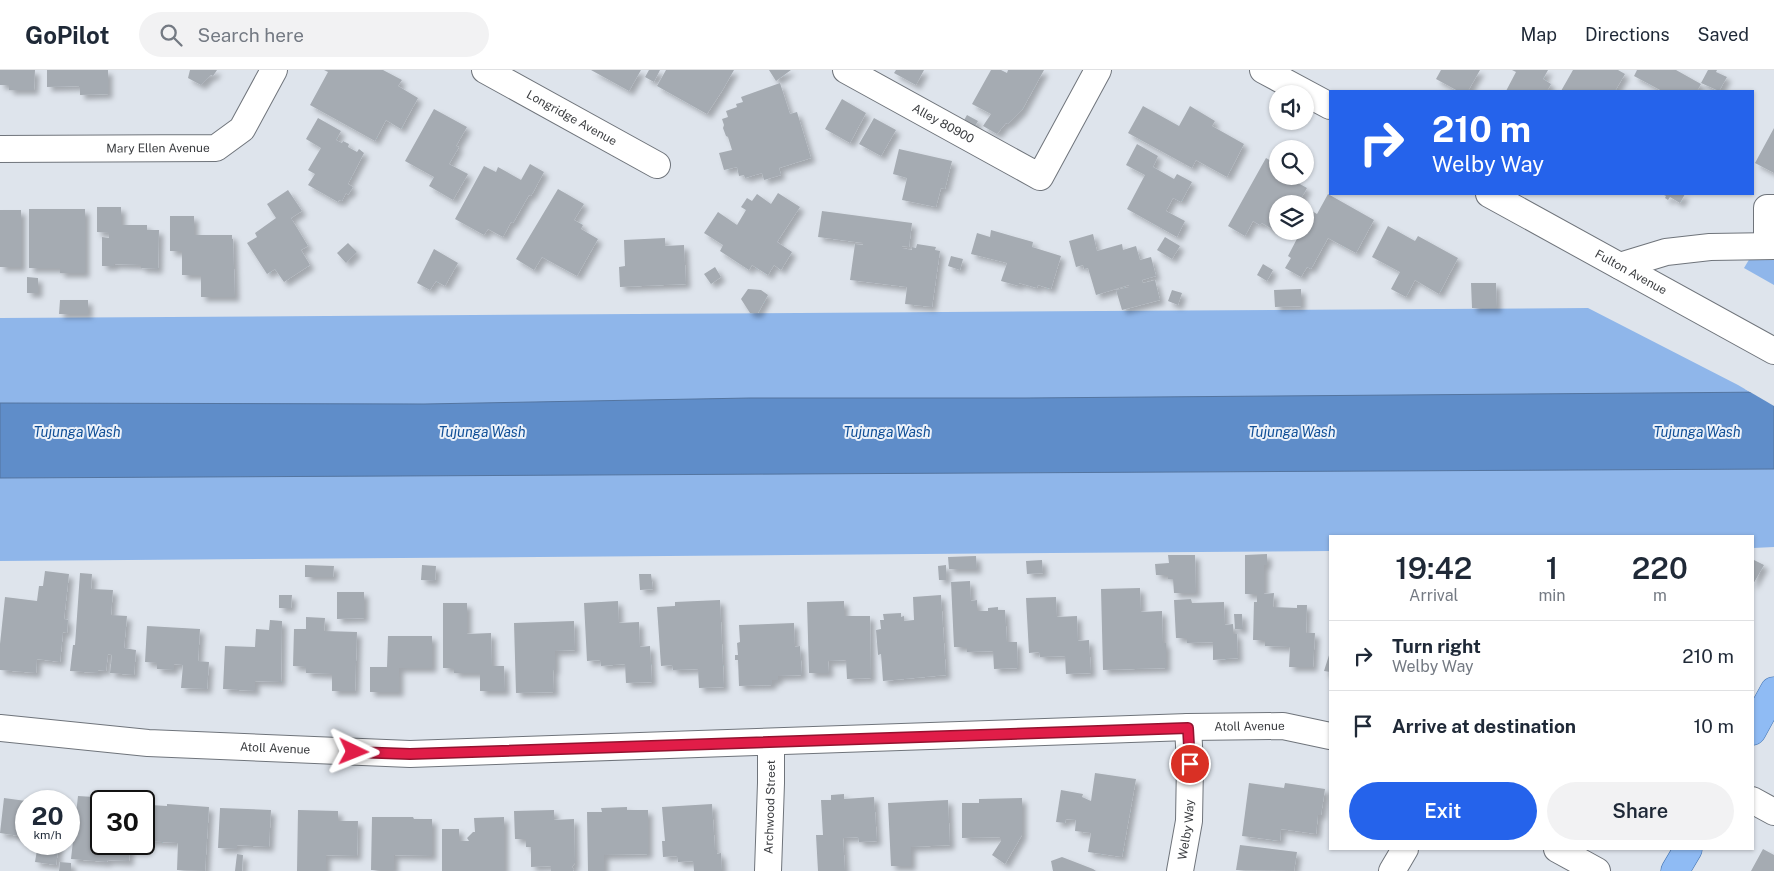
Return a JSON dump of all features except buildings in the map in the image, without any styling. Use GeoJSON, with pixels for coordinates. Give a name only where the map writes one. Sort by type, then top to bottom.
{"type":"FeatureCollection","features":[{"type":"Feature","properties":{"kind":"main road"},"geometry":{"type":"LineString","coordinates":[[1754,726],[1774,690]]}},
{"type":"Feature","properties":{"kind":"main road"},"geometry":{"type":"LineString","coordinates":[[1675,871],[1687,850]]}},
{"type":"Feature","properties":{"kind":"street","name":"Mary Ellen Avenue"},"geometry":{"type":"LineString","coordinates":[[0,149],[216,148],[242,129],[274,70]]}},
{"type":"Feature","properties":{"kind":"street","name":"Longridge Avenue"},"geometry":{"type":"LineString","coordinates":[[485,70],[657,165]]}},
{"type":"Feature","properties":{"kind":"street","name":"Alley 80900"},"geometry":{"type":"LineString","coordinates":[[846,70],[1040,176],[1098,70]]}},
{"type":"Feature","properties":{"kind":"street"},"geometry":{"type":"LineString","coordinates":[[1264,70],[1329,105]]}},
{"type":"Feature","properties":{"kind":"street","name":"Fulton Avenue"},"geometry":{"type":"LineString","coordinates":[[1491,195],[1774,351]]}},
{"type":"Feature","properties":{"kind":"street"},"geometry":{"type":"LineString","coordinates":[[1620,266],[1666,252],[1710,247],[1771,246],[1767,208],[1774,208]]}},
{"type":"Feature","properties":{"kind":"street","name":"Atoll Avenue"},"geometry":{"type":"LineString","coordinates":[[0,728],[148,742],[410,754],[1283,726],[1329,736]]}},
{"type":"Feature","properties":{"kind":"street","name":"Welby Way"},"geometry":{"type":"LineString","coordinates":[[1180,871],[1189,822],[1190,764],[1188,728]]}},
{"type":"Feature","properties":{"kind":"street","name":"Archwood Street"},"geometry":{"type":"LineString","coordinates":[[768,871],[771,783],[770,742]]}},
{"type":"Feature","properties":{"kind":"street"},"geometry":{"type":"LineString","coordinates":[[1754,801],[1774,812]]}},
{"type":"Feature","properties":{"kind":"street"},"geometry":{"type":"LineString","coordinates":[[1392,871],[1404,850]]}},
{"type":"Feature","properties":{"kind":"street"},"geometry":{"type":"LineString","coordinates":[[1559,850],[1597,871]]}},
{"type":"Feature","properties":{"kind":"shaded area"},"geometry":{"type":"Polygon","coordinates":[[[1750,258],[1774,258],[1774,285],[1744,268],[1750,258]]]}},
{"type":"Feature","properties":{"kind":"shaded area"},"geometry":{"type":"Polygon","coordinates":[[[1588,308],[1738,385],[1774,406],[1774,547],[1754,548],[1754,535],[1329,535],[1329,551],[0,561],[0,318],[1588,308]]]}},
{"type":"Feature","properties":{"kind":"water","name":"Tujunga Wash"},"geometry":{"type":"Polygon","coordinates":[[[1774,392],[1774,469],[0,478],[0,403],[424,404],[750,398],[1026,398],[1774,392]]]}},
{"type":"Feature","properties":{"kind":"pier"},"geometry":{"type":"Polygon","coordinates":[[[1745,389],[1774,389],[1774,406],[1745,389]]]}},
{"type":"Feature","properties":{"kind":"route"},"geometry":{"type":"LineString","coordinates":[[354,752],[410,754],[1188,728],[1190,764]]}}]}
